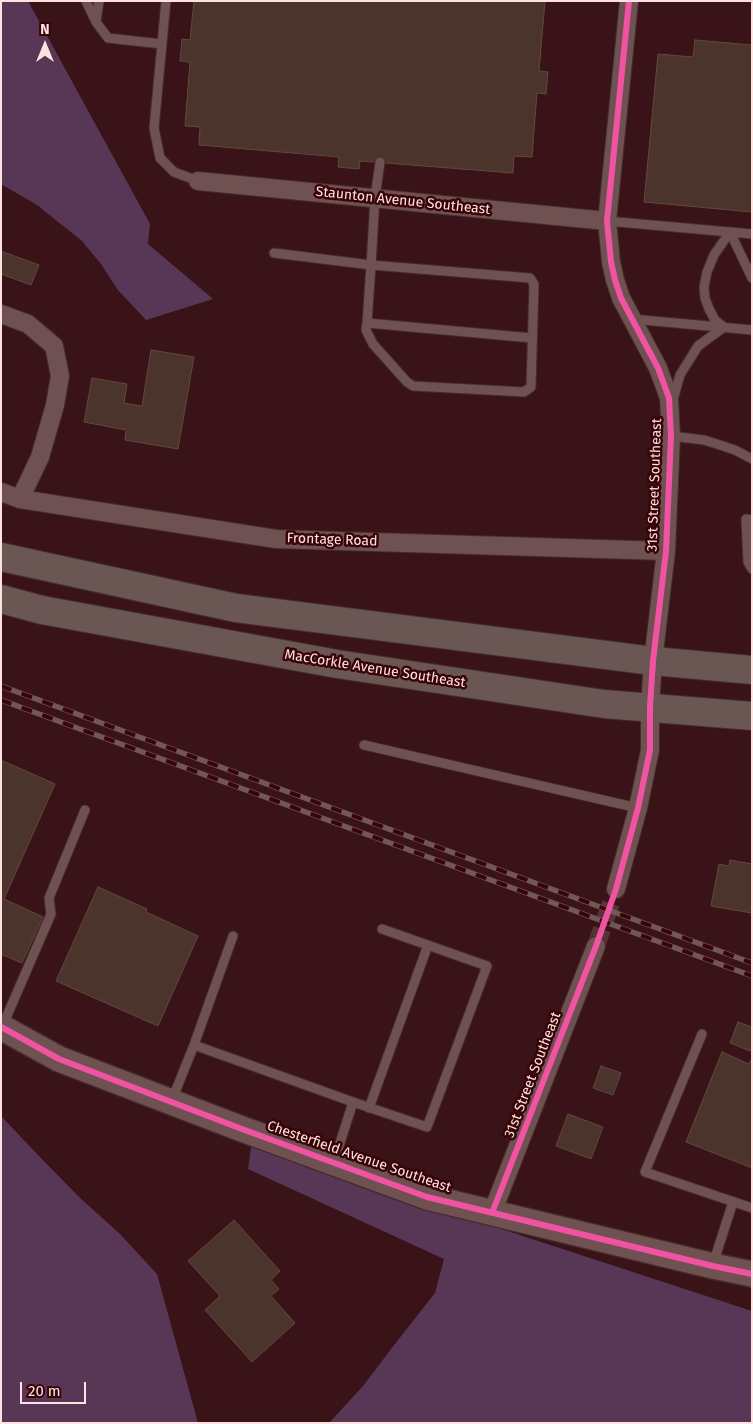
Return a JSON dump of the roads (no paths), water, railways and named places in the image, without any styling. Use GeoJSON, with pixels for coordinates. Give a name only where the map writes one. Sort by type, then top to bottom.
{"type":"FeatureCollection","features":[{"type":"Feature","properties":{"kind":"main road"},"geometry":{"type":"LineString","coordinates":[[1,557],[236,608],[653,660],[752,670]]}},
{"type":"Feature","properties":{"kind":"main road","name":"MacCorkle Avenue Southeast"},"geometry":{"type":"LineString","coordinates":[[1,599],[42,610],[337,664],[604,704],[752,716]]}},
{"type":"Feature","properties":{"kind":"street","name":"31st Street Southeast"},"geometry":{"type":"LineString","coordinates":[[616,889],[638,808],[650,750],[653,660],[666,551],[671,436],[669,398],[658,368],[632,319],[615,280],[611,262],[607,221],[629,1]]}},
{"type":"Feature","properties":{"kind":"street","name":"Staunton Avenue Southeast"},"geometry":{"type":"LineString","coordinates":[[198,181],[607,221]]}},
{"type":"Feature","properties":{"kind":"street"},"geometry":{"type":"LineString","coordinates":[[1,314],[28,324],[54,346],[60,376],[55,405],[40,457],[20,499]]}},
{"type":"Feature","properties":{"kind":"street","name":"Frontage Road"},"geometry":{"type":"LineString","coordinates":[[1,492],[20,499],[276,539],[666,551]]}},
{"type":"Feature","properties":{"kind":"street","name":"31st Street Southeast"},"geometry":{"type":"LineString","coordinates":[[492,1213],[596,946]]}},
{"type":"Feature","properties":{"kind":"street","name":"Chesterfield Avenue Southeast"},"geometry":{"type":"LineString","coordinates":[[2,1027],[59,1059],[427,1197],[752,1274]]}},
{"type":"Feature","properties":{"kind":"lane"},"geometry":{"type":"LineString","coordinates":[[86,1],[96,22],[108,38],[162,44]]}},
{"type":"Feature","properties":{"kind":"lane"},"geometry":{"type":"LineString","coordinates":[[96,22],[99,1]]}},
{"type":"Feature","properties":{"kind":"lane"},"geometry":{"type":"LineString","coordinates":[[166,1],[154,128],[160,158],[174,172],[198,181]]}},
{"type":"Feature","properties":{"kind":"lane"},"geometry":{"type":"LineString","coordinates":[[274,253],[371,265],[530,278],[534,284],[531,387],[524,392],[413,386],[407,382],[373,344],[366,330],[371,265],[375,198],[380,162]]}},
{"type":"Feature","properties":{"kind":"lane"},"geometry":{"type":"LineString","coordinates":[[607,221],[752,234]]}},
{"type":"Feature","properties":{"kind":"lane"},"geometry":{"type":"LineString","coordinates":[[730,232],[752,278]]}},
{"type":"Feature","properties":{"kind":"lane"},"geometry":{"type":"LineString","coordinates":[[724,328],[715,320],[709,309],[705,298],[704,286],[714,255],[730,232]]}},
{"type":"Feature","properties":{"kind":"lane"},"geometry":{"type":"LineString","coordinates":[[632,319],[752,330]]}},
{"type":"Feature","properties":{"kind":"lane"},"geometry":{"type":"LineString","coordinates":[[367,323],[532,338]]}},
{"type":"Feature","properties":{"kind":"lane"},"geometry":{"type":"LineString","coordinates":[[670,411],[680,375],[690,357],[698,346],[724,328]]}},
{"type":"Feature","properties":{"kind":"lane"},"geometry":{"type":"LineString","coordinates":[[671,436],[704,440],[735,450],[752,459]]}},
{"type":"Feature","properties":{"kind":"lane"},"geometry":{"type":"LineString","coordinates":[[752,520],[746,519],[748,562],[752,569]]}},
{"type":"Feature","properties":{"kind":"lane"},"geometry":{"type":"LineString","coordinates":[[364,746],[638,808]]}},
{"type":"Feature","properties":{"kind":"lane"},"geometry":{"type":"LineString","coordinates":[[2,1027],[52,914],[48,898],[85,810]]}},
{"type":"Feature","properties":{"kind":"lane"},"geometry":{"type":"LineString","coordinates":[[194,1045],[427,1127],[487,966],[382,929]]}},
{"type":"Feature","properties":{"kind":"lane"},"geometry":{"type":"LineString","coordinates":[[172,1102],[233,936]]}},
{"type":"Feature","properties":{"kind":"lane"},"geometry":{"type":"LineString","coordinates":[[369,1108],[428,945]]}},
{"type":"Feature","properties":{"kind":"lane"},"geometry":{"type":"LineString","coordinates":[[702,1034],[645,1172],[752,1208]]}},
{"type":"Feature","properties":{"kind":"lane"},"geometry":{"type":"LineString","coordinates":[[334,1163],[353,1102]]}},
{"type":"Feature","properties":{"kind":"lane"},"geometry":{"type":"LineString","coordinates":[[713,1266],[733,1202]]}},
{"type":"Feature","properties":{"kind":"tunnel"},"geometry":{"type":"LineString","coordinates":[[596,946],[616,889]]}},
{"type":"Feature","properties":{"kind":"railway"},"geometry":{"type":"LineString","coordinates":[[1,686],[752,963]]}},
{"type":"Feature","properties":{"kind":"railway"},"geometry":{"type":"LineString","coordinates":[[1,700],[752,976]]}}]}
